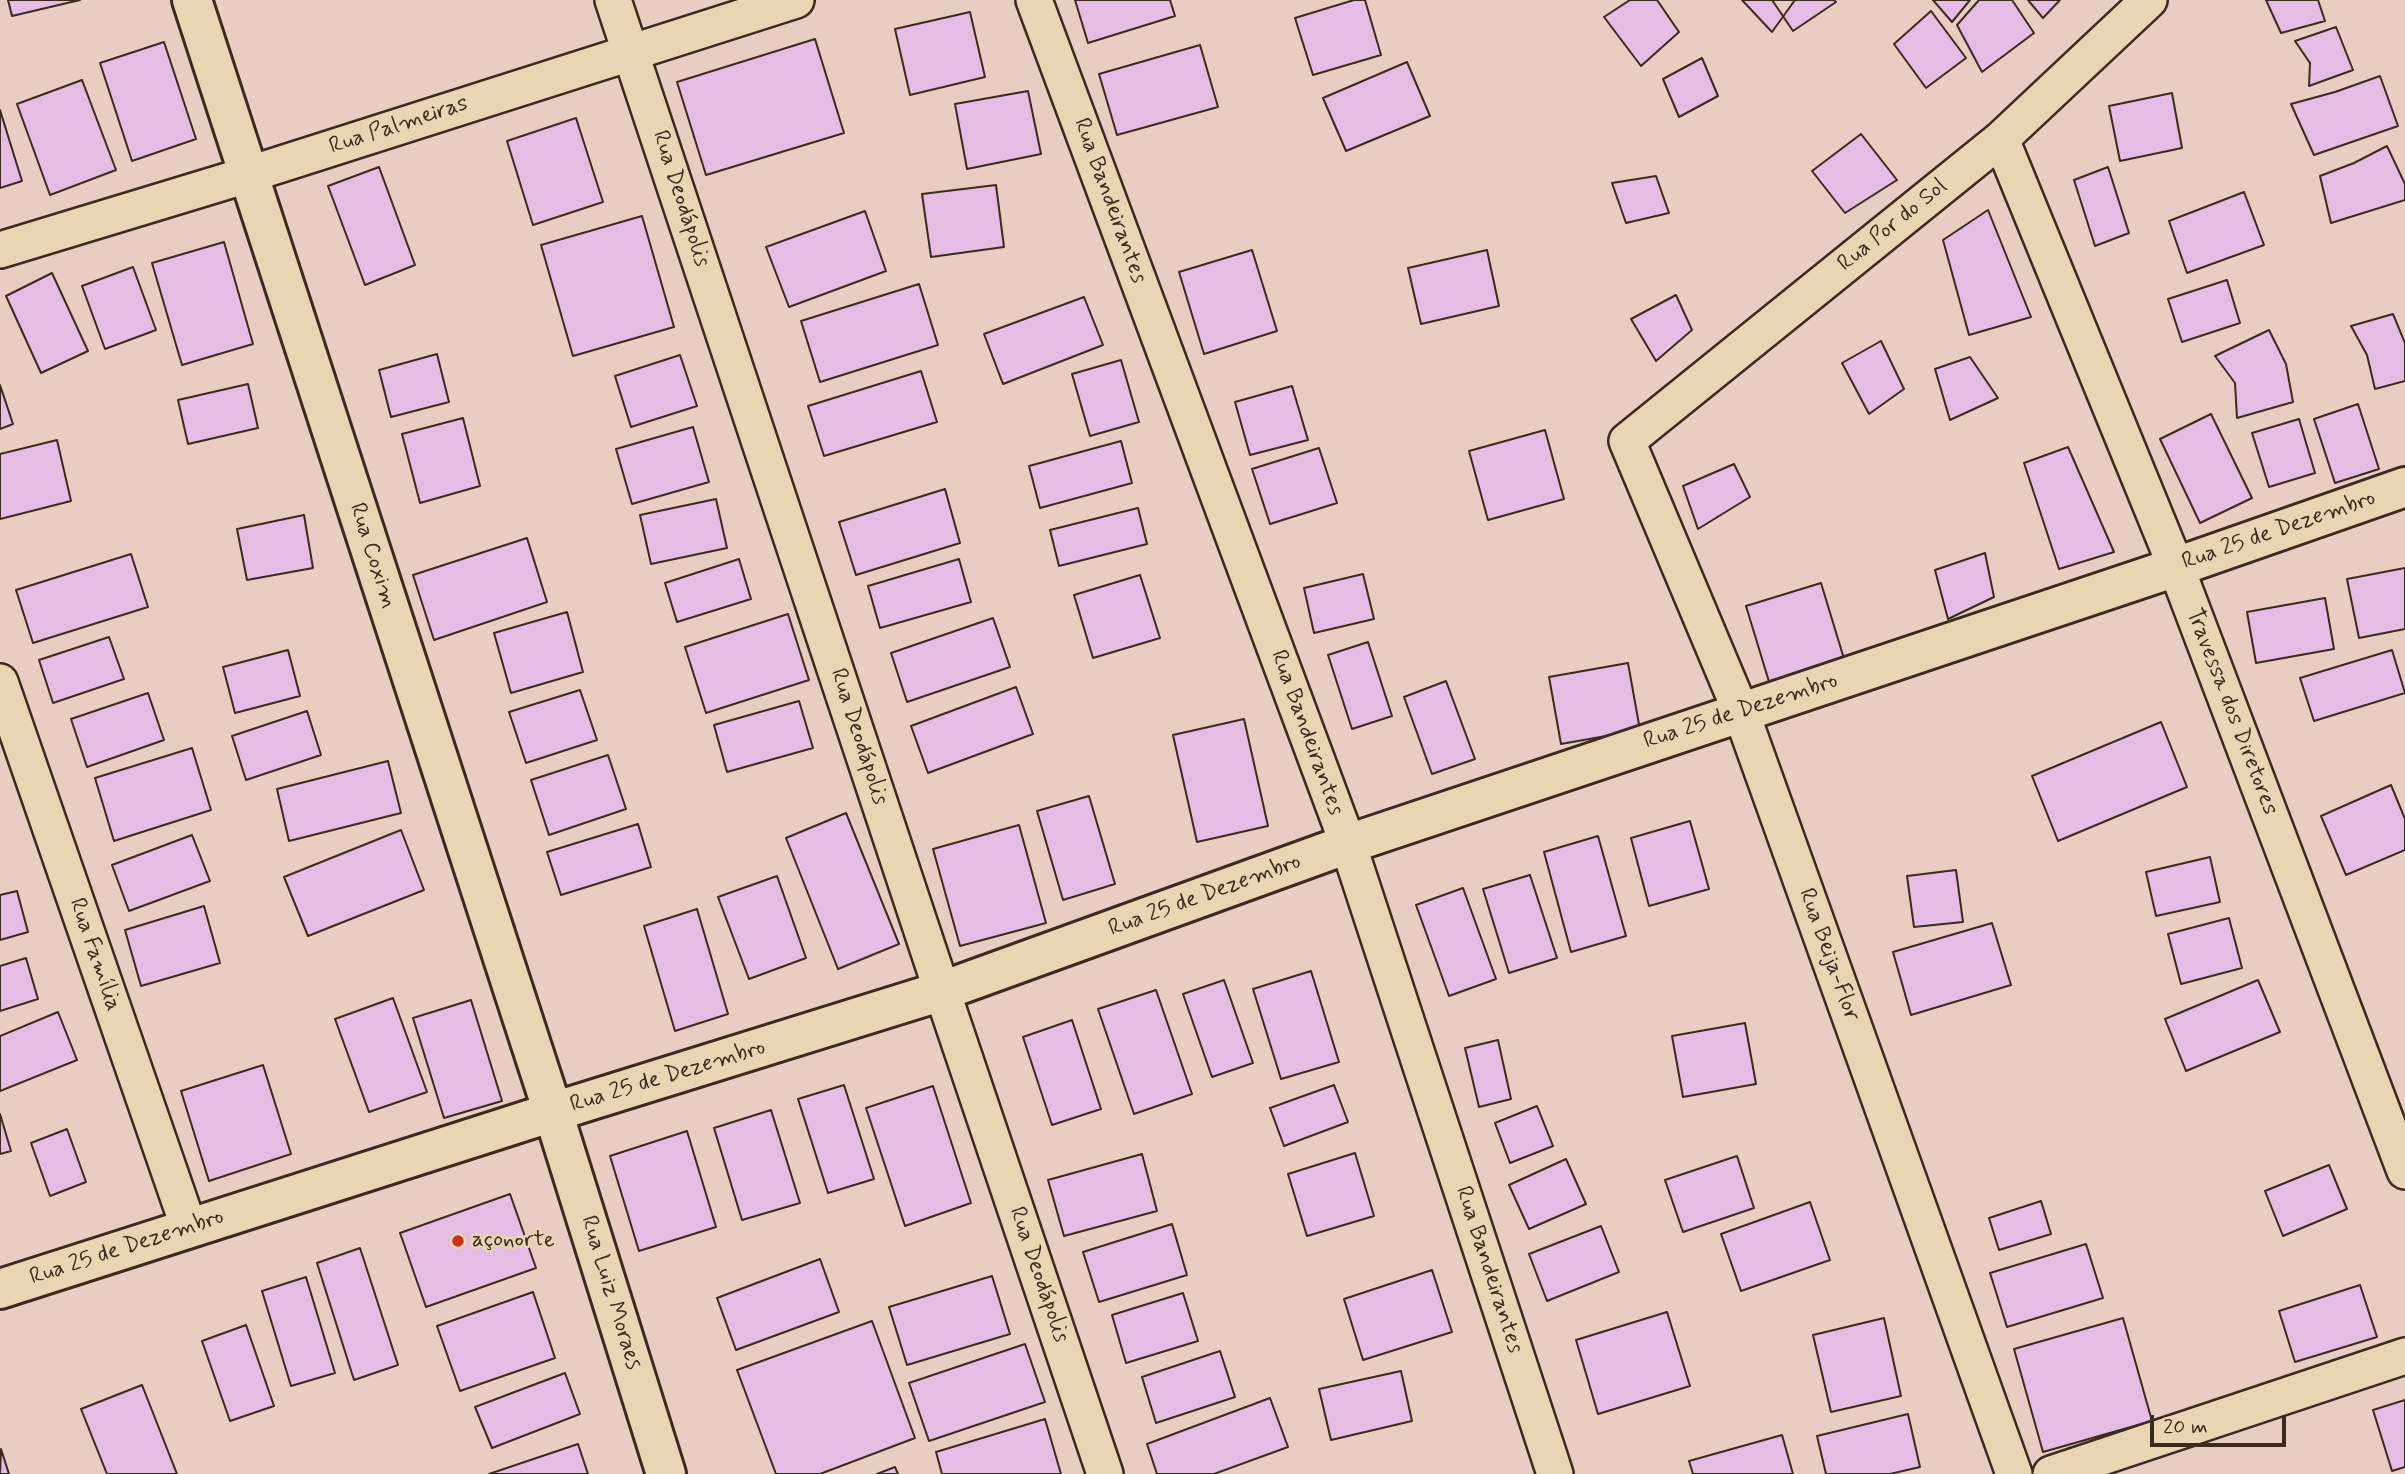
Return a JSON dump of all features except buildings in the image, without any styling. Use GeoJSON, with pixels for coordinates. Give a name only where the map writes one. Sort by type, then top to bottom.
{"type":"FeatureCollection","features":[{"type":"Feature","properties":{"kind":"street","name":"Rua Coxim"},"geometry":{"type":"LineString","coordinates":[[192,0],[553,1112]]}},
{"type":"Feature","properties":{"kind":"street","name":"Rua Deodápolis"},"geometry":{"type":"LineString","coordinates":[[613,0],[1105,1474]]}},
{"type":"Feature","properties":{"kind":"street","name":"Rua Palmeiras"},"geometry":{"type":"LineString","coordinates":[[0,250],[247,175],[796,0]]}},
{"type":"Feature","properties":{"kind":"street","name":"Rua Bandeirantes"},"geometry":{"type":"LineString","coordinates":[[1034,0],[1348,844],[1555,1474]]}},
{"type":"Feature","properties":{"kind":"street","name":"Rua Por do Sol"},"geometry":{"type":"LineString","coordinates":[[1627,441],[2000,139],[2149,0]]}},
{"type":"Feature","properties":{"kind":"street","name":"Travessa dos Diretores"},"geometry":{"type":"LineString","coordinates":[[2000,139],[2176,567],[2405,1171]]}},
{"type":"Feature","properties":{"kind":"street","name":"Rua Beija-Flor"},"geometry":{"type":"LineString","coordinates":[[1627,441],[1741,712],[2014,1474]]}},
{"type":"Feature","properties":{"kind":"street","name":"Rua 25 de Dezembro"},"geometry":{"type":"LineString","coordinates":[[0,1289],[942,991],[1348,844],[2176,567],[2405,487]]}},
{"type":"Feature","properties":{"kind":"street","name":"Rua Família"},"geometry":{"type":"LineString","coordinates":[[0,682],[189,1228]]}},
{"type":"Feature","properties":{"kind":"street","name":"Rua Luiz Moraes"},"geometry":{"type":"LineString","coordinates":[[553,1112],[666,1474]]}},
{"type":"Feature","properties":{"kind":"street"},"geometry":{"type":"LineString","coordinates":[[2051,1474],[2405,1356]]}},
{"type":"Feature","properties":{"kind":"place","name":"açonorte"},"geometry":{"type":"Point","coordinates":[458,1241]}}]}
